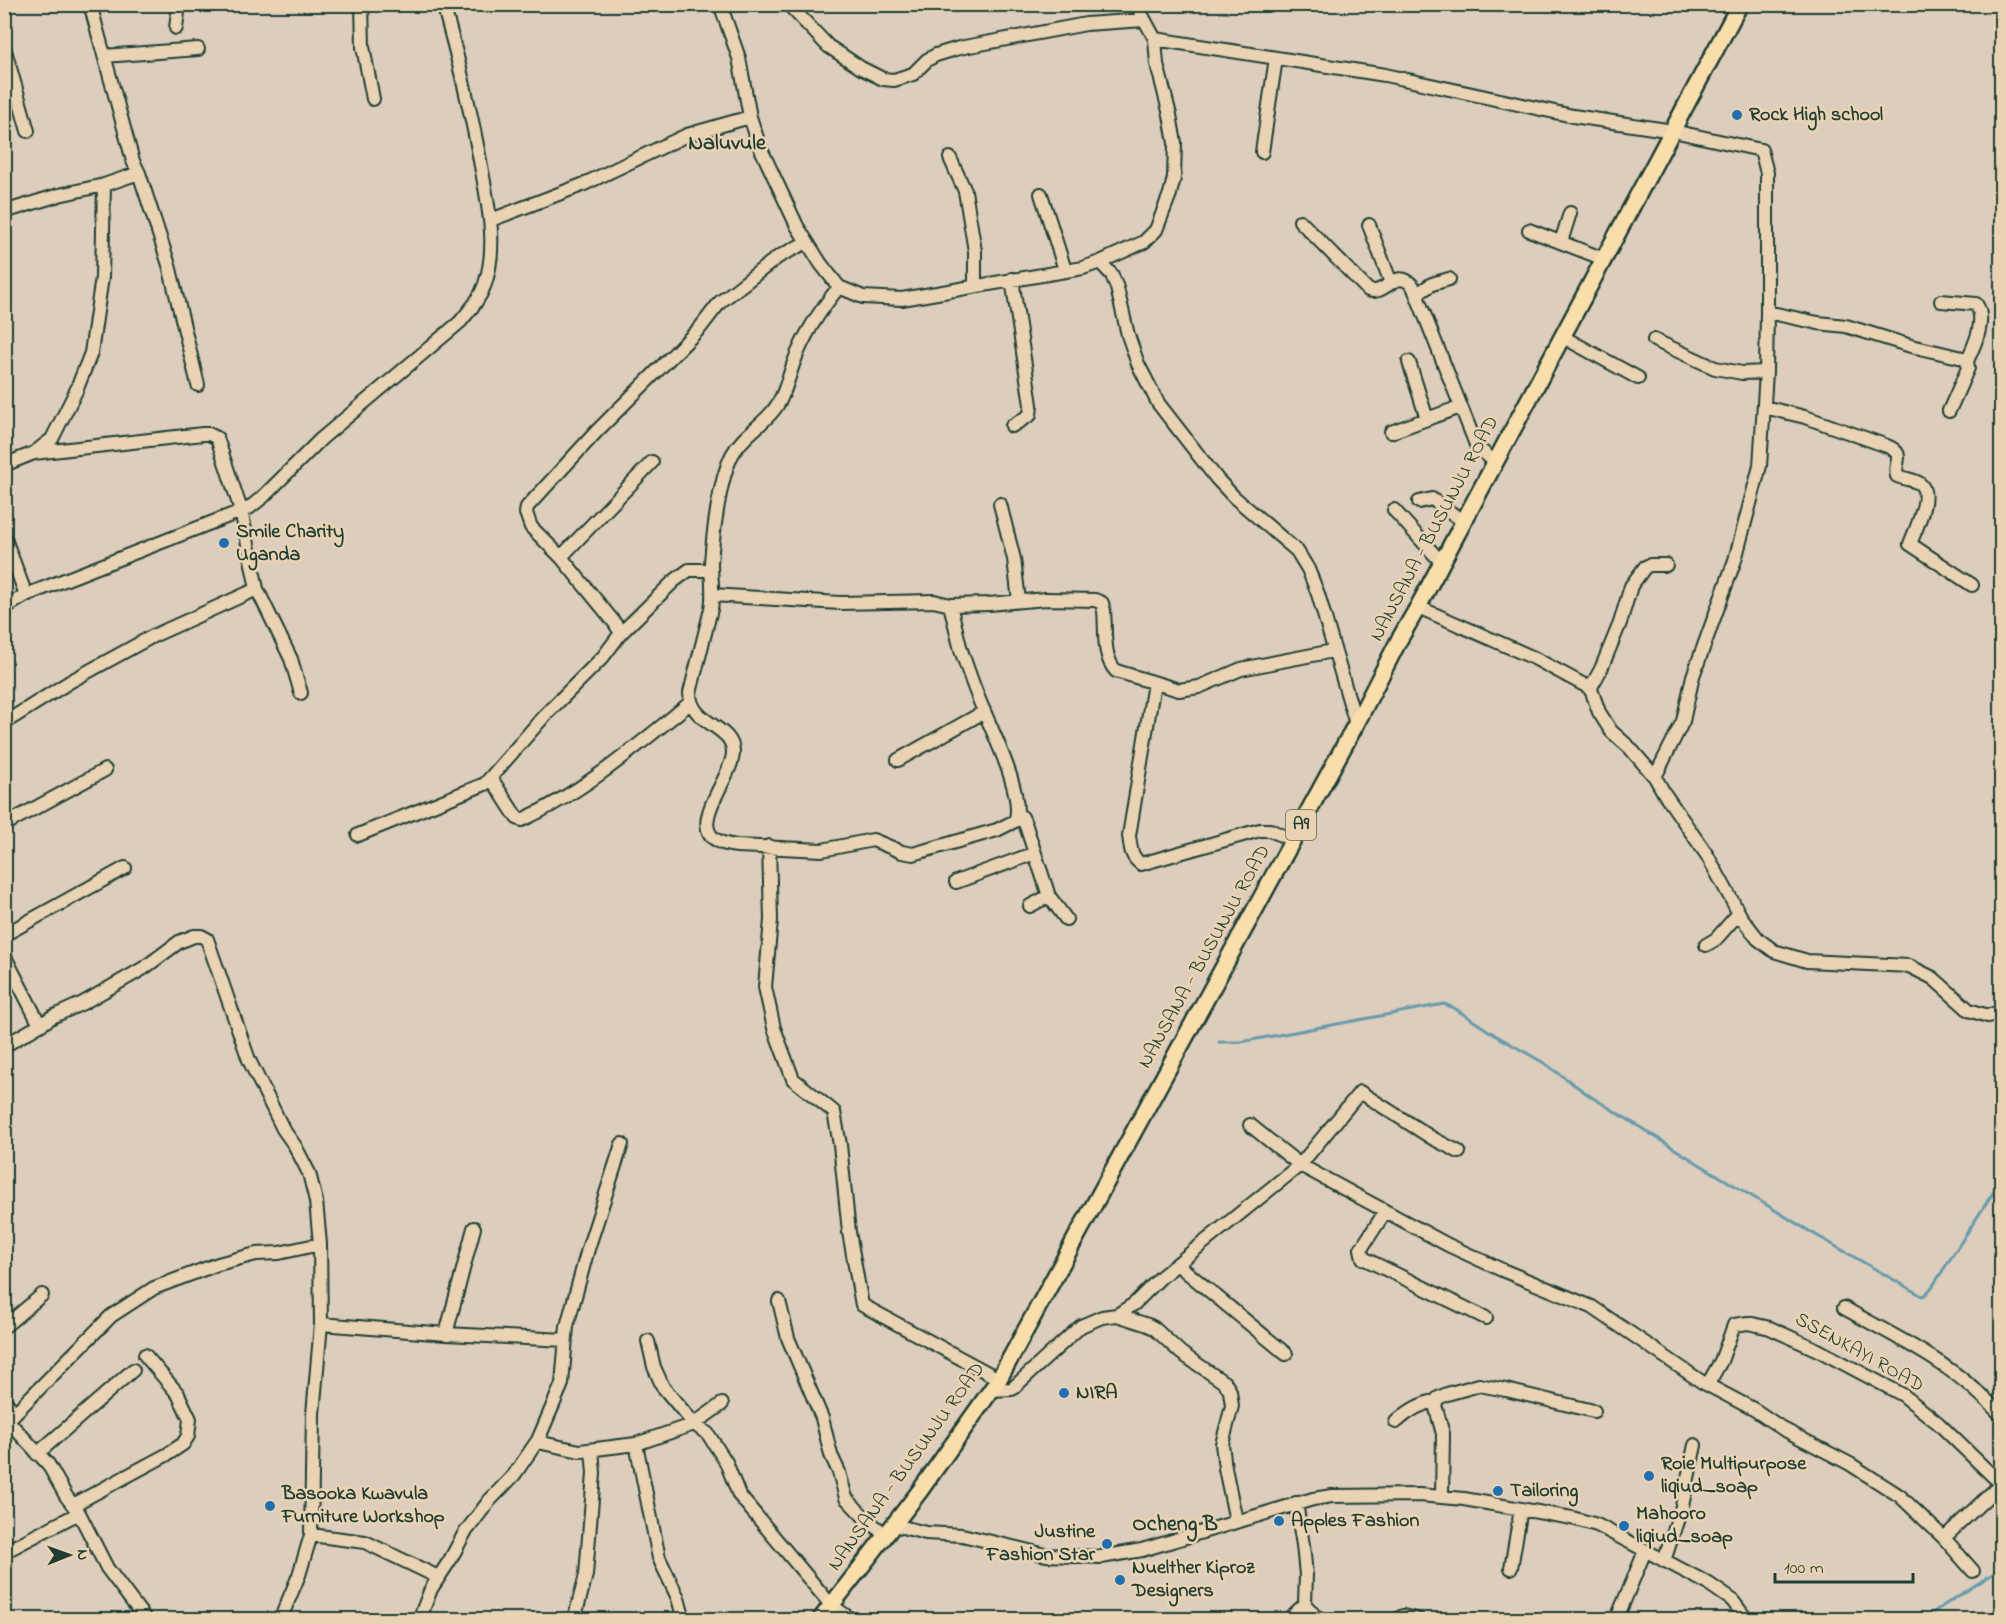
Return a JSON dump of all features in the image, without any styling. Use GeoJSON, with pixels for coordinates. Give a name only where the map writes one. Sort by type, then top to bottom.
{"type":"FeatureCollection","features":[{"type":"Feature","properties":{"kind":"main road","name":"NANSANA - BUSUNJU ROAD"},"geometry":{"type":"LineString","coordinates":[[820,1620],[953,1446],[995,1385],[1356,724],[1740,4]]}},
{"type":"Feature","properties":{"kind":"street"},"geometry":{"type":"LineString","coordinates":[[90,4],[133,161],[139,172],[169,265],[198,385]]}},
{"type":"Feature","properties":{"kind":"street"},"geometry":{"type":"LineString","coordinates":[[176,28],[178,4]]}},
{"type":"Feature","properties":{"kind":"street"},"geometry":{"type":"LineString","coordinates":[[362,4],[363,47],[373,99]]}},
{"type":"Feature","properties":{"kind":"street"},"geometry":{"type":"LineString","coordinates":[[4,608],[26,595],[249,508],[321,439],[460,322],[478,299],[485,283],[492,242],[491,220],[469,102],[443,4]]}},
{"type":"Feature","properties":{"kind":"street"},"geometry":{"type":"LineString","coordinates":[[720,4],[744,78],[750,117],[783,201],[831,280],[839,287],[856,295],[878,299],[911,298],[1083,268],[1144,242],[1156,230],[1170,194],[1176,162],[1175,143],[1157,64],[1155,39],[1136,4]]}},
{"type":"Feature","properties":{"kind":"street"},"geometry":{"type":"LineString","coordinates":[[788,4],[837,53],[883,79],[894,80],[913,74],[927,60],[959,48],[1086,24],[1144,20]]}},
{"type":"Feature","properties":{"kind":"street"},"geometry":{"type":"LineString","coordinates":[[1155,39],[1385,75],[1573,116],[1673,131],[1761,150],[1767,173],[1767,312],[1760,466],[1744,527],[1710,632],[1693,676],[1683,721],[1655,777]]}},
{"type":"Feature","properties":{"kind":"street"},"geometry":{"type":"LineString","coordinates":[[4,47],[28,131]]}},
{"type":"Feature","properties":{"kind":"street"},"geometry":{"type":"LineString","coordinates":[[104,56],[198,49]]}},
{"type":"Feature","properties":{"kind":"street"},"geometry":{"type":"LineString","coordinates":[[1262,152],[1276,58]]}},
{"type":"Feature","properties":{"kind":"street"},"geometry":{"type":"LineString","coordinates":[[491,220],[582,185],[687,135],[750,117]]}},
{"type":"Feature","properties":{"kind":"street"},"geometry":{"type":"LineString","coordinates":[[950,158],[965,191],[975,251],[975,286]]}},
{"type":"Feature","properties":{"kind":"street"},"geometry":{"type":"LineString","coordinates":[[4,212],[59,195],[104,185],[139,172]]}},
{"type":"Feature","properties":{"kind":"street"},"geometry":{"type":"LineString","coordinates":[[34,453],[52,439],[76,391],[91,353],[102,277],[104,185]]}},
{"type":"Feature","properties":{"kind":"street"},"geometry":{"type":"LineString","coordinates":[[1041,194],[1065,270]]}},
{"type":"Feature","properties":{"kind":"street"},"geometry":{"type":"LineString","coordinates":[[1561,242],[1570,213]]}},
{"type":"Feature","properties":{"kind":"street"},"geometry":{"type":"LineString","coordinates":[[1300,221],[1368,290],[1377,291],[1395,280],[1405,279],[1413,286],[1477,447],[1496,463]]}},
{"type":"Feature","properties":{"kind":"street"},"geometry":{"type":"LineString","coordinates":[[1369,225],[1391,283]]}},
{"type":"Feature","properties":{"kind":"street"},"geometry":{"type":"LineString","coordinates":[[1529,230],[1604,259]]}},
{"type":"Feature","properties":{"kind":"street"},"geometry":{"type":"LineString","coordinates":[[621,633],[561,557],[531,527],[526,513],[527,507],[597,431],[700,328],[720,302],[750,276],[778,257],[807,242]]}},
{"type":"Feature","properties":{"kind":"street"},"geometry":{"type":"LineString","coordinates":[[1100,262],[1112,275],[1118,288],[1128,335],[1138,364],[1158,403],[1217,479],[1234,497],[1297,551],[1308,569],[1318,594],[1356,724]]}},
{"type":"Feature","properties":{"kind":"street"},"geometry":{"type":"LineString","coordinates":[[1012,279],[1031,405],[1030,416],[1012,426]]}},
{"type":"Feature","properties":{"kind":"street"},"geometry":{"type":"LineString","coordinates":[[1417,294],[1432,284],[1449,279]]}},
{"type":"Feature","properties":{"kind":"street"},"geometry":{"type":"LineString","coordinates":[[839,287],[826,303],[803,342],[782,398],[774,411],[739,446],[728,464],[723,480],[713,543],[711,570],[713,596],[707,631],[690,693],[690,703],[702,718],[729,738],[733,752],[729,767],[708,812],[709,832],[727,845],[822,849],[873,840],[913,854],[1008,826],[1015,821],[1017,814],[1014,791],[961,649],[950,605]]}},
{"type":"Feature","properties":{"kind":"street"},"geometry":{"type":"LineString","coordinates":[[1941,301],[1976,304],[1980,314],[1976,342],[1967,362],[1968,368],[1949,411]]}},
{"type":"Feature","properties":{"kind":"street"},"geometry":{"type":"LineString","coordinates":[[1767,312],[1866,331],[1911,346],[1963,358],[1967,362]]}},
{"type":"Feature","properties":{"kind":"street"},"geometry":{"type":"LineString","coordinates":[[1563,337],[1638,378]]}},
{"type":"Feature","properties":{"kind":"street"},"geometry":{"type":"LineString","coordinates":[[1654,340],[1715,368],[1742,373],[1766,372]]}},
{"type":"Feature","properties":{"kind":"street"},"geometry":{"type":"LineString","coordinates":[[1409,362],[1427,419]]}},
{"type":"Feature","properties":{"kind":"street"},"geometry":{"type":"LineString","coordinates":[[1391,432],[1460,407]]}},
{"type":"Feature","properties":{"kind":"street"},"geometry":{"type":"LineString","coordinates":[[1764,407],[1805,417],[1887,446],[1897,452],[1899,457],[1897,476],[1922,485],[1924,490],[1924,505],[1910,544],[1972,585]]}},
{"type":"Feature","properties":{"kind":"street"},"geometry":{"type":"LineString","coordinates":[[4,465],[34,453],[209,434],[217,438],[241,510],[257,589],[291,659],[301,693]]}},
{"type":"Feature","properties":{"kind":"street"},"geometry":{"type":"LineString","coordinates":[[561,557],[652,462]]}},
{"type":"Feature","properties":{"kind":"street"},"geometry":{"type":"LineString","coordinates":[[1419,502],[1432,499],[1464,522]]}},
{"type":"Feature","properties":{"kind":"street"},"geometry":{"type":"LineString","coordinates":[[1000,504],[1014,559],[1019,601]]}},
{"type":"Feature","properties":{"kind":"street"},"geometry":{"type":"LineString","coordinates":[[1394,510],[1442,563]]}},
{"type":"Feature","properties":{"kind":"street"},"geometry":{"type":"LineString","coordinates":[[4,536],[26,595]]}},
{"type":"Feature","properties":{"kind":"street"},"geometry":{"type":"LineString","coordinates":[[1590,689],[1620,623],[1630,586],[1645,567],[1666,565]]}},
{"type":"Feature","properties":{"kind":"street"},"geometry":{"type":"LineString","coordinates":[[358,835],[482,786],[545,715],[603,657],[621,633],[674,581],[689,570],[711,570]]}},
{"type":"Feature","properties":{"kind":"street"},"geometry":{"type":"LineString","coordinates":[[4,723],[71,681],[153,636],[257,589]]}},
{"type":"Feature","properties":{"kind":"street"},"geometry":{"type":"LineString","coordinates":[[713,596],[840,603],[934,601],[950,605],[1081,598],[1095,600],[1102,603],[1109,663],[1116,671],[1179,690],[1199,687],[1241,669],[1333,651]]}},
{"type":"Feature","properties":{"kind":"street"},"geometry":{"type":"LineString","coordinates":[[1419,607],[1534,658],[1590,689],[1599,712],[1611,731],[1655,777],[1707,855],[1739,913],[1758,939],[1774,951],[1807,962],[1909,966],[1934,978],[1968,1010],[1988,1016],[2001,1011]]}},
{"type":"Feature","properties":{"kind":"street"},"geometry":{"type":"LineString","coordinates":[[1154,683],[1129,836],[1132,856],[1135,860],[1141,864],[1260,830],[1270,830],[1292,840]]}},
{"type":"Feature","properties":{"kind":"street"},"geometry":{"type":"LineString","coordinates":[[491,778],[517,818],[522,820],[578,788],[690,703]]}},
{"type":"Feature","properties":{"kind":"street"},"geometry":{"type":"LineString","coordinates":[[898,760],[984,712]]}},
{"type":"Feature","properties":{"kind":"street"},"geometry":{"type":"LineString","coordinates":[[4,825],[105,770]]}},
{"type":"Feature","properties":{"kind":"street"},"geometry":{"type":"LineString","coordinates":[[1017,814],[1022,817],[1026,826],[1049,896],[1066,919]]}},
{"type":"Feature","properties":{"kind":"street"},"geometry":{"type":"LineString","coordinates":[[769,846],[770,932],[765,987],[774,1028],[794,1079],[834,1112],[840,1145],[849,1232],[862,1305],[995,1385],[1012,1389],[1082,1326],[1102,1317],[1117,1315],[1134,1304],[1177,1264],[1300,1165],[1359,1092],[1432,1138],[1459,1152]]}},
{"type":"Feature","properties":{"kind":"street"},"geometry":{"type":"LineString","coordinates":[[956,882],[1035,853]]}},
{"type":"Feature","properties":{"kind":"street"},"geometry":{"type":"LineString","coordinates":[[4,935],[125,868]]}},
{"type":"Feature","properties":{"kind":"street"},"geometry":{"type":"LineString","coordinates":[[1030,906],[1049,896]]}},
{"type":"Feature","properties":{"kind":"street"},"geometry":{"type":"LineString","coordinates":[[1706,945],[1716,939],[1739,913]]}},
{"type":"Feature","properties":{"kind":"street"},"geometry":{"type":"LineString","coordinates":[[4,1046],[52,1017],[83,1003],[144,968],[178,942],[194,936],[207,939],[249,1060],[283,1129],[296,1146],[309,1173],[316,1201],[320,1244],[321,1324],[313,1414],[311,1535],[299,1575],[280,1620]]}},
{"type":"Feature","properties":{"kind":"street"},"geometry":{"type":"LineString","coordinates":[[4,955],[40,1025]]}},
{"type":"Feature","properties":{"kind":"street"},"geometry":{"type":"LineString","coordinates":[[1250,1125],[1300,1165],[1385,1212],[1493,1266],[1592,1306],[1685,1371],[1783,1429],[1873,1478],[1900,1496],[1944,1538],[1973,1571]]}},
{"type":"Feature","properties":{"kind":"street"},"geometry":{"type":"LineString","coordinates":[[419,1620],[430,1589],[464,1534],[514,1475],[538,1440],[562,1384],[566,1353],[565,1340],[588,1249],[622,1144]]}},
{"type":"Feature","properties":{"kind":"street"},"geometry":{"type":"LineString","coordinates":[[1385,1212],[1361,1249],[1363,1258],[1486,1318]]}},
{"type":"Feature","properties":{"kind":"street"},"geometry":{"type":"LineString","coordinates":[[446,1334],[474,1228]]}},
{"type":"Feature","properties":{"kind":"street"},"geometry":{"type":"LineString","coordinates":[[9,1419],[111,1316],[154,1288],[218,1264],[256,1254],[279,1253],[320,1244]]}},
{"type":"Feature","properties":{"kind":"street"},"geometry":{"type":"LineString","coordinates":[[1177,1264],[1286,1354]]}},
{"type":"Feature","properties":{"kind":"street"},"geometry":{"type":"LineString","coordinates":[[4,1327],[42,1295]]}},
{"type":"Feature","properties":{"kind":"street"},"geometry":{"type":"LineString","coordinates":[[779,1301],[788,1338],[822,1418],[831,1455],[839,1472],[846,1498],[867,1520],[890,1530],[962,1535],[1046,1555],[1101,1557],[1142,1550],[1296,1503],[1332,1496],[1419,1494],[1521,1509],[1597,1525],[1709,1584],[1732,1600],[1747,1620]]}},
{"type":"Feature","properties":{"kind":"street"},"geometry":{"type":"LineString","coordinates":[[1844,1308],[1935,1358],[1979,1392],[2001,1416]]}},
{"type":"Feature","properties":{"kind":"street"},"geometry":{"type":"LineString","coordinates":[[1117,1315],[1154,1329],[1181,1353],[1224,1383],[1230,1391],[1232,1406],[1222,1444],[1236,1521]]}},
{"type":"Feature","properties":{"kind":"street","name":"SSENKAYI ROAD"},"geometry":{"type":"LineString","coordinates":[[1708,1384],[1721,1361],[1734,1325],[1748,1323],[1770,1328],[1820,1351],[1903,1395],[1938,1423],[2001,1484]]}},
{"type":"Feature","properties":{"kind":"street"},"geometry":{"type":"LineString","coordinates":[[321,1324],[565,1340]]}},
{"type":"Feature","properties":{"kind":"street"},"geometry":{"type":"LineString","coordinates":[[648,1341],[654,1367],[663,1387],[694,1424],[708,1434],[721,1453],[739,1495],[831,1605],[852,1620]]}},
{"type":"Feature","properties":{"kind":"street"},"geometry":{"type":"LineString","coordinates":[[10,1549],[183,1444],[188,1436],[190,1419],[178,1394],[145,1355]]}},
{"type":"Feature","properties":{"kind":"street"},"geometry":{"type":"LineString","coordinates":[[37,1454],[133,1370]]}},
{"type":"Feature","properties":{"kind":"street"},"geometry":{"type":"LineString","coordinates":[[1396,1422],[1417,1407],[1436,1401],[1447,1394],[1479,1385],[1594,1411]]}},
{"type":"Feature","properties":{"kind":"street"},"geometry":{"type":"LineString","coordinates":[[4,1399],[9,1419],[48,1464],[76,1509],[107,1568],[146,1620]]}},
{"type":"Feature","properties":{"kind":"street"},"geometry":{"type":"LineString","coordinates":[[1436,1401],[1443,1434],[1442,1497]]}},
{"type":"Feature","properties":{"kind":"street"},"geometry":{"type":"LineString","coordinates":[[538,1440],[573,1451],[636,1444],[694,1424],[722,1404]]}},
{"type":"Feature","properties":{"kind":"street"},"geometry":{"type":"LineString","coordinates":[[636,1444],[659,1558],[678,1598],[682,1613],[681,1620]]}},
{"type":"Feature","properties":{"kind":"street"},"geometry":{"type":"LineString","coordinates":[[1664,1561],[1682,1506],[1695,1445]]}},
{"type":"Feature","properties":{"kind":"street"},"geometry":{"type":"LineString","coordinates":[[574,1620],[586,1575],[594,1473],[592,1450]]}},
{"type":"Feature","properties":{"kind":"street"},"geometry":{"type":"LineString","coordinates":[[1944,1538],[2001,1484]]}},
{"type":"Feature","properties":{"kind":"street"},"geometry":{"type":"LineString","coordinates":[[1296,1503],[1306,1575],[1305,1604],[1315,1616],[1323,1620]]}},
{"type":"Feature","properties":{"kind":"street"},"geometry":{"type":"LineString","coordinates":[[1510,1568],[1521,1509]]}},
{"type":"Feature","properties":{"kind":"street"},"geometry":{"type":"LineString","coordinates":[[311,1535],[365,1542],[438,1577]]}},
{"type":"Feature","properties":{"kind":"street"},"geometry":{"type":"LineString","coordinates":[[1617,1618],[1645,1551]]}},
{"type":"Feature","properties":{"kind":"street"},"geometry":{"type":"LineString","coordinates":[[1288,1620],[1305,1604]]}},
{"type":"Feature","properties":{"kind":"street"},"geometry":{"type":"LineString","coordinates":[[1396,1620],[1403,1616],[1419,1620]]}},
{"type":"Feature","properties":{"kind":"waterway"},"geometry":{"type":"LineString","coordinates":[[1219,1042],[1241,1042],[1444,1004],[1544,1063],[1590,1096],[1699,1164],[1922,1296],[1932,1287],[1998,1185],[2002,1183]]}},
{"type":"Feature","properties":{"kind":"waterway"},"geometry":{"type":"LineString","coordinates":[[1921,1620],[2002,1568]]}},
{"type":"Feature","properties":{"kind":"place","name":"Rock High school"},"geometry":{"type":"Point","coordinates":[1737,115]}},
{"type":"Feature","properties":{"kind":"place","name":"Smile Charity Uganda"},"geometry":{"type":"Point","coordinates":[224,543]}},
{"type":"Feature","properties":{"kind":"place","name":"NIRA"},"geometry":{"type":"Point","coordinates":[1064,1393]}},
{"type":"Feature","properties":{"kind":"place","name":"Roie Multipurpose liqiud_soap"},"geometry":{"type":"Point","coordinates":[1649,1476]}},
{"type":"Feature","properties":{"kind":"place","name":"Tailoring"},"geometry":{"type":"Point","coordinates":[1498,1491]}},
{"type":"Feature","properties":{"kind":"place","name":"Basooka Kwavula Furniture Workshop"},"geometry":{"type":"Point","coordinates":[270,1506]}},
{"type":"Feature","properties":{"kind":"place","name":"Apples Fashion"},"geometry":{"type":"Point","coordinates":[1279,1521]}},
{"type":"Feature","properties":{"kind":"place","name":"Mahooro liqiud_soap"},"geometry":{"type":"Point","coordinates":[1624,1526]}},
{"type":"Feature","properties":{"kind":"place","name":"Justine Fashion Star"},"geometry":{"type":"Point","coordinates":[1107,1544]}},
{"type":"Feature","properties":{"kind":"place","name":"Nuelther Kiproz Designers"},"geometry":{"type":"Point","coordinates":[1120,1580]}},
{"type":"Feature","properties":{"kind":"district","name":"Naluvule"},"geometry":{"type":"Point","coordinates":[727,144]}},
{"type":"Feature","properties":{"kind":"district","name":"Ocheng B"},"geometry":{"type":"Point","coordinates":[1175,1525]}}]}
